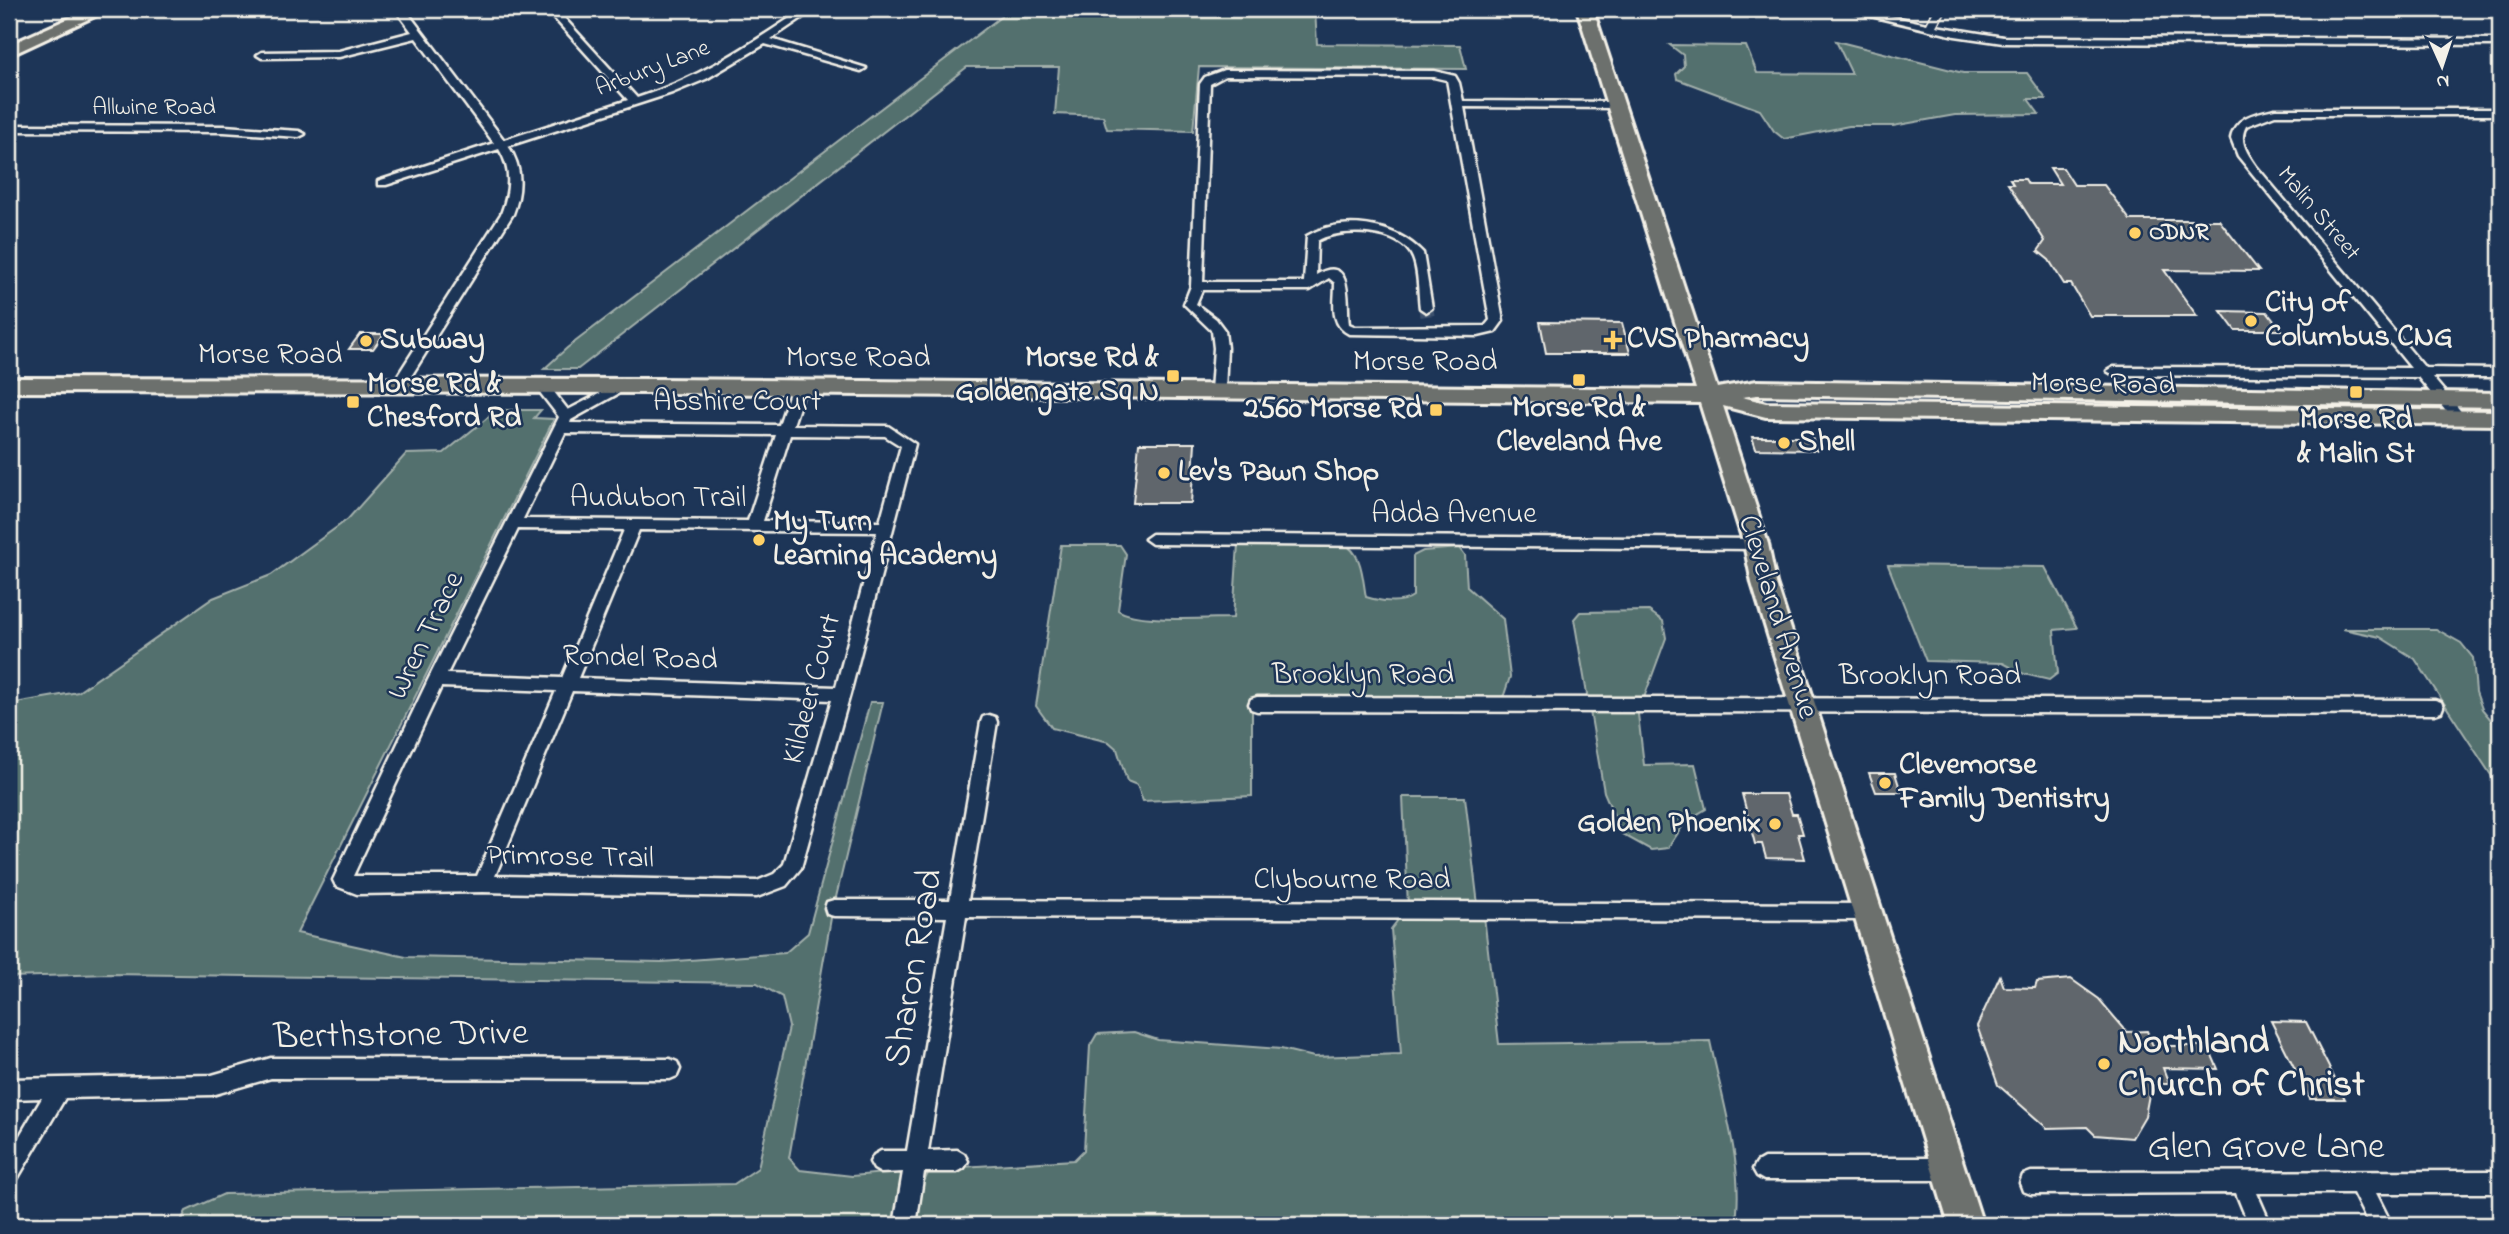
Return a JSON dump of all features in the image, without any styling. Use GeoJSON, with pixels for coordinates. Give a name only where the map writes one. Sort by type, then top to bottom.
{"type":"FeatureCollection","features":[{"type":"Feature","properties":{"kind":"main road"},"geometry":{"type":"LineString","coordinates":[[9,51],[102,9]]}},
{"type":"Feature","properties":{"kind":"main road","name":"Cleveland Avenue"},"geometry":{"type":"LineString","coordinates":[[1585,9],[1756,544],[1764,583],[1870,912],[1939,1146],[1966,1225]]}},
{"type":"Feature","properties":{"kind":"main road","name":"Morse Road"},"geometry":{"type":"LineString","coordinates":[[9,385],[625,386],[1707,396],[1757,388],[2500,400]]}},
{"type":"Feature","properties":{"kind":"main road","name":"Morse Road"},"geometry":{"type":"LineString","coordinates":[[1707,396],[1766,410],[2500,418]]}},
{"type":"Feature","properties":{"kind":"main road"},"geometry":{"type":"LineString","coordinates":[[2073,414],[2183,404],[2213,396]]}},
{"type":"Feature","properties":{"kind":"main road"},"geometry":{"type":"LineString","coordinates":[[2225,416],[2234,410],[2334,398]]}},
{"type":"Feature","properties":{"kind":"street"},"geometry":{"type":"LineString","coordinates":[[398,386],[512,203],[516,173],[501,144],[400,9]]}},
{"type":"Feature","properties":{"kind":"street"},"geometry":{"type":"LineString","coordinates":[[551,9],[634,101]]}},
{"type":"Feature","properties":{"kind":"street"},"geometry":{"type":"LineString","coordinates":[[777,9],[805,12]]}},
{"type":"Feature","properties":{"kind":"street"},"geometry":{"type":"LineString","coordinates":[[1846,9],[1979,37],[2031,41],[2500,42]]}},
{"type":"Feature","properties":{"kind":"street"},"geometry":{"type":"LineString","coordinates":[[1930,27],[1940,9]]}},
{"type":"Feature","properties":{"kind":"street","name":"Arbury Lane"},"geometry":{"type":"LineString","coordinates":[[382,183],[702,77],[805,12]]}},
{"type":"Feature","properties":{"kind":"street"},"geometry":{"type":"LineString","coordinates":[[262,55],[338,54],[418,34]]}},
{"type":"Feature","properties":{"kind":"street"},"geometry":{"type":"LineString","coordinates":[[763,40],[861,68]]}},
{"type":"Feature","properties":{"kind":"street"},"geometry":{"type":"LineString","coordinates":[[1197,286],[1310,286],[1321,276],[1340,278],[1342,321],[1348,329],[1429,332],[1478,332],[1490,329],[1497,321],[1454,83],[1443,75],[1224,73],[1209,79],[1206,84],[1197,286],[1190,304],[1197,314],[1208,319],[1217,328],[1220,340],[1218,391]]}},
{"type":"Feature","properties":{"kind":"street"},"geometry":{"type":"LineString","coordinates":[[1458,104],[1616,105]]}},
{"type":"Feature","properties":{"kind":"street","name":"Malin Street"},"geometry":{"type":"LineString","coordinates":[[2459,418],[2424,372],[2240,153],[2236,145],[2237,130],[2250,118],[2275,112],[2500,112]]}},
{"type":"Feature","properties":{"kind":"street","name":"Allwine Road"},"geometry":{"type":"LineString","coordinates":[[9,128],[224,129],[299,134]]}},
{"type":"Feature","properties":{"kind":"street"},"geometry":{"type":"LineString","coordinates":[[1310,286],[1311,239],[1316,234],[1332,229],[1378,230],[1415,250],[1419,256],[1429,332]]}},
{"type":"Feature","properties":{"kind":"street"},"geometry":{"type":"LineString","coordinates":[[2114,371],[2500,373]]}},
{"type":"Feature","properties":{"kind":"street"},"geometry":{"type":"LineString","coordinates":[[2199,371],[2213,396]]}},
{"type":"Feature","properties":{"kind":"street"},"geometry":{"type":"LineString","coordinates":[[542,386],[563,423],[625,386]]}},
{"type":"Feature","properties":{"kind":"street"},"geometry":{"type":"LineString","coordinates":[[754,526],[798,389]]}},
{"type":"Feature","properties":{"kind":"street","name":"Abshire Court"},"geometry":{"type":"LineString","coordinates":[[563,423],[888,431],[908,444]]}},
{"type":"Feature","properties":{"kind":"street","name":"Wren Trace"},"geometry":{"type":"LineString","coordinates":[[342,880],[436,680],[563,423]]}},
{"type":"Feature","properties":{"kind":"street","name":"Kildeer Court"},"geometry":{"type":"LineString","coordinates":[[792,868],[842,694],[908,444]]}},
{"type":"Feature","properties":{"kind":"street","name":"Audubon Trail"},"geometry":{"type":"LineString","coordinates":[[513,524],[886,527]]}},
{"type":"Feature","properties":{"kind":"street"},"geometry":{"type":"LineString","coordinates":[[483,884],[634,525]]}},
{"type":"Feature","properties":{"kind":"street","name":"Adda Avenue"},"geometry":{"type":"LineString","coordinates":[[1152,539],[1756,544]]}},
{"type":"Feature","properties":{"kind":"street","name":"Rondel Road"},"geometry":{"type":"LineString","coordinates":[[436,680],[842,694]]}},
{"type":"Feature","properties":{"kind":"street","name":"Brooklyn Road"},"geometry":{"type":"LineString","coordinates":[[1257,704],[2435,707]]}},
{"type":"Feature","properties":{"kind":"street","name":"Sharon Road"},"geometry":{"type":"LineString","coordinates":[[905,1225],[989,722]]}},
{"type":"Feature","properties":{"kind":"street","name":"Primrose Trail"},"geometry":{"type":"LineString","coordinates":[[342,880],[358,886],[483,884],[757,889],[780,880],[792,868]]}},
{"type":"Feature","properties":{"kind":"street","name":"Clybourne Road"},"geometry":{"type":"LineString","coordinates":[[834,908],[1870,912]]}},
{"type":"Feature","properties":{"kind":"street","name":"Berthstone Drive"},"geometry":{"type":"LineString","coordinates":[[9,1089],[212,1085],[271,1068],[670,1069]]}},
{"type":"Feature","properties":{"kind":"street"},"geometry":{"type":"LineString","coordinates":[[9,1174],[59,1088]]}},
{"type":"Feature","properties":{"kind":"street"},"geometry":{"type":"LineString","coordinates":[[881,1162],[957,1161]]}},
{"type":"Feature","properties":{"kind":"street"},"geometry":{"type":"LineString","coordinates":[[1764,1168],[1948,1169]]}},
{"type":"Feature","properties":{"kind":"street","name":"Glen Grove Lane"},"geometry":{"type":"LineString","coordinates":[[2031,1182],[2500,1182]]}},
{"type":"Feature","properties":{"kind":"street"},"geometry":{"type":"LineString","coordinates":[[2242,1183],[2260,1225]]}},
{"type":"Feature","properties":{"kind":"street"},"geometry":{"type":"LineString","coordinates":[[2359,1183],[2381,1225]]}},
{"type":"Feature","properties":{"kind":"green space"},"geometry":{"type":"Polygon","coordinates":[[[1011,9],[1315,9],[1317,44],[1460,45],[1466,69],[1199,67],[1193,131],[1107,129],[1103,116],[1055,114],[1059,67],[967,67],[578,369],[544,369],[567,348],[1011,9]]]}},
{"type":"Feature","properties":{"kind":"green space"},"geometry":{"type":"Polygon","coordinates":[[[1836,41],[1963,73],[2027,73],[2046,99],[2028,99],[2039,114],[1955,115],[1893,126],[1849,126],[1784,139],[1774,131],[1760,110],[1677,79],[1676,74],[1684,66],[1683,55],[1670,45],[1746,46],[1757,73],[1852,74],[1836,41]]]}},
{"type":"Feature","properties":{"kind":"green space"},"geometry":{"type":"Polygon","coordinates":[[[497,410],[541,410],[534,418],[554,419],[297,933],[406,957],[662,962],[785,953],[808,933],[870,702],[883,702],[831,918],[789,1158],[800,1170],[852,1176],[905,1171],[897,1225],[179,1225],[186,1211],[224,1194],[734,1184],[758,1168],[789,1027],[782,997],[757,983],[110,974],[9,977],[9,704],[78,692],[213,598],[271,575],[348,519],[406,454],[444,453],[497,410]]]}},
{"type":"Feature","properties":{"kind":"green space"},"geometry":{"type":"Polygon","coordinates":[[[1343,543],[1358,559],[1366,597],[1390,601],[1402,601],[1413,596],[1413,556],[1423,551],[1460,548],[1465,555],[1467,587],[1503,619],[1510,677],[1504,695],[1497,700],[1252,700],[1252,796],[1143,801],[1137,785],[1127,781],[1117,749],[1109,742],[1052,728],[1036,706],[1061,545],[1120,545],[1126,554],[1118,610],[1140,617],[1191,619],[1233,618],[1238,544],[1343,543]]]}},
{"type":"Feature","properties":{"kind":"green space"},"geometry":{"type":"Polygon","coordinates":[[[1888,565],[2045,567],[2077,628],[2054,630],[2058,673],[2049,680],[2024,674],[2003,663],[1926,661],[1888,565]]]}},
{"type":"Feature","properties":{"kind":"green space"},"geometry":{"type":"Polygon","coordinates":[[[1649,611],[1663,621],[1666,638],[1638,714],[1644,765],[1695,764],[1706,809],[1686,821],[1668,848],[1651,850],[1622,834],[1604,792],[1574,619],[1580,612],[1649,611]]]}},
{"type":"Feature","properties":{"kind":"green space"},"geometry":{"type":"Polygon","coordinates":[[[2343,629],[2436,629],[2461,643],[2473,658],[2476,692],[2482,709],[2492,721],[2500,723],[2500,796],[2497,796],[2491,775],[2415,659],[2380,637],[2343,629]]]}},
{"type":"Feature","properties":{"kind":"green space"},"geometry":{"type":"Polygon","coordinates":[[[1403,797],[1465,797],[1478,905],[1408,906],[1403,797]]]}},
{"type":"Feature","properties":{"kind":"green space"},"geometry":{"type":"Polygon","coordinates":[[[1484,916],[1499,1044],[1710,1041],[1735,1158],[1738,1204],[1735,1225],[915,1225],[920,1190],[930,1169],[1074,1160],[1084,1150],[1090,1046],[1097,1034],[1134,1032],[1158,1040],[1281,1049],[1314,1057],[1401,1054],[1391,929],[1398,920],[1484,916]]]}},
{"type":"Feature","properties":{"kind":"building","name":"ODNR"},"geometry":{"type":"Polygon","coordinates":[[[2050,168],[2063,168],[2074,185],[2104,185],[2130,220],[2219,220],[2259,271],[2164,270],[2197,316],[2090,316],[2071,284],[2064,284],[2049,260],[2038,251],[2045,241],[2008,184],[2013,184],[2010,179],[2025,179],[2028,184],[2060,184],[2050,168]]]}},
{"type":"Feature","properties":{"kind":"building","name":"City of Columbus CNG"},"geometry":{"type":"Polygon","coordinates":[[[2221,311],[2267,312],[2281,330],[2235,330],[2221,311]]]}},
{"type":"Feature","properties":{"kind":"building","name":"CVS Pharmacy"},"geometry":{"type":"Polygon","coordinates":[[[1540,322],[1622,323],[1630,353],[1546,353],[1540,322]]]}},
{"type":"Feature","properties":{"kind":"building","name":"Subway"},"geometry":{"type":"Polygon","coordinates":[[[360,334],[384,334],[373,349],[349,349],[360,334]]]}},
{"type":"Feature","properties":{"kind":"building","name":"Shell"},"geometry":{"type":"Polygon","coordinates":[[[1752,437],[1812,437],[1817,450],[1756,449],[1752,437]]]}},
{"type":"Feature","properties":{"kind":"building","name":"Lev's Pawn Shop"},"geometry":{"type":"Polygon","coordinates":[[[1139,443],[1195,443],[1191,503],[1133,503],[1139,443]]]}},
{"type":"Feature","properties":{"kind":"building","name":"Clevemorse Family Dentistry"},"geometry":{"type":"Polygon","coordinates":[[[1869,773],[1895,773],[1901,792],[1876,792],[1869,773]]]}},
{"type":"Feature","properties":{"kind":"building","name":"Golden Phoenix"},"geometry":{"type":"Polygon","coordinates":[[[1742,794],[1786,794],[1792,814],[1797,814],[1803,834],[1798,834],[1805,859],[1766,858],[1762,844],[1755,844],[1742,794]]]}},
{"type":"Feature","properties":{"kind":"building","name":"Northland Church of Christ"},"geometry":{"type":"Polygon","coordinates":[[[2000,976],[2004,987],[2035,988],[2037,982],[2071,979],[2099,999],[2127,1032],[2147,1031],[2153,1046],[2208,1046],[2218,1069],[2163,1068],[2169,1084],[2151,1084],[2145,1116],[2132,1138],[2095,1135],[2087,1127],[2047,1128],[1998,1085],[1977,1026],[2000,976]]]}},
{"type":"Feature","properties":{"kind":"building"},"geometry":{"type":"Polygon","coordinates":[[[2271,1021],[2306,1022],[2345,1099],[2310,1099],[2271,1021]]]}},
{"type":"Feature","properties":{"kind":"tunnel"},"geometry":{"type":"LineString","coordinates":[[1426,308],[1427,316]]}},
{"type":"Feature","properties":{"kind":"place","name":"ODNR"},"geometry":{"type":"Point","coordinates":[2135,233]}},
{"type":"Feature","properties":{"kind":"place","name":"City of Columbus CNG"},"geometry":{"type":"Point","coordinates":[2251,321]}},
{"type":"Feature","properties":{"kind":"place","name":"CVS Pharmacy"},"geometry":{"type":"Point","coordinates":[1613,340]}},
{"type":"Feature","properties":{"kind":"place","name":"Subway"},"geometry":{"type":"Point","coordinates":[366,341]}},
{"type":"Feature","properties":{"kind":"place","name":"Morse Rd & Goldengate Sq N"},"geometry":{"type":"Point","coordinates":[1173,376]}},
{"type":"Feature","properties":{"kind":"place","name":"Morse Rd & Cleveland Ave"},"geometry":{"type":"Point","coordinates":[1579,380]}},
{"type":"Feature","properties":{"kind":"place","name":"Morse Rd & Malin St"},"geometry":{"type":"Point","coordinates":[2356,392]}},
{"type":"Feature","properties":{"kind":"place","name":"Morse Rd & Chesford Rd"},"geometry":{"type":"Point","coordinates":[353,402]}},
{"type":"Feature","properties":{"kind":"place","name":"2560 Morse Rd"},"geometry":{"type":"Point","coordinates":[1436,410]}},
{"type":"Feature","properties":{"kind":"place","name":"Shell"},"geometry":{"type":"Point","coordinates":[1784,443]}},
{"type":"Feature","properties":{"kind":"place","name":"Lev's Pawn Shop"},"geometry":{"type":"Point","coordinates":[1164,473]}},
{"type":"Feature","properties":{"kind":"place","name":"My Turn Learning Academy"},"geometry":{"type":"Point","coordinates":[759,540]}},
{"type":"Feature","properties":{"kind":"place","name":"Clevemorse Family Dentistry"},"geometry":{"type":"Point","coordinates":[1885,783]}},
{"type":"Feature","properties":{"kind":"place","name":"Golden Phoenix"},"geometry":{"type":"Point","coordinates":[1775,824]}},
{"type":"Feature","properties":{"kind":"place","name":"Northland Church of Christ"},"geometry":{"type":"Point","coordinates":[2104,1064]}}]}
